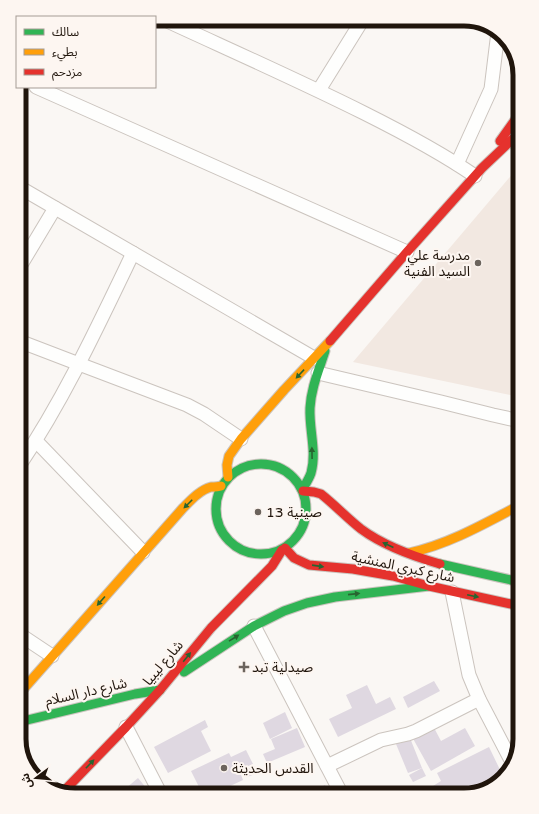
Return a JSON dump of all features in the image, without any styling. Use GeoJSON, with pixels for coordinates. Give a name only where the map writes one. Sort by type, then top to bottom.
{"type":"FeatureCollection","features":[{"type":"Feature","properties":{"kind":"main road"},"geometry":{"type":"LineString","coordinates":[[479,172],[513,123]]}},
{"type":"Feature","properties":{"kind":"main road"},"geometry":{"type":"LineString","coordinates":[[228,477],[227,465],[229,456],[241,440],[479,172],[513,139]]}},
{"type":"Feature","properties":{"kind":"main road"},"geometry":{"type":"LineString","coordinates":[[302,490],[311,473],[312,464],[310,410],[312,390],[326,345]]}},
{"type":"Feature","properties":{"kind":"main road"},"geometry":{"type":"LineString","coordinates":[[254,464],[268,464],[282,469],[293,477],[302,490],[306,506],[305,518],[301,530],[294,540],[283,549],[270,554],[256,555],[244,552],[233,545],[224,536],[218,524],[215,511],[216,498],[221,486],[228,477],[240,468],[254,464]]}},
{"type":"Feature","properties":{"kind":"main road"},"geometry":{"type":"LineString","coordinates":[[26,686],[168,524],[203,491],[221,486]]}},
{"type":"Feature","properties":{"kind":"main road","name":"شارع كبري المنشية"},"geometry":{"type":"LineString","coordinates":[[302,490],[321,494],[354,524],[368,534],[409,553],[421,558],[455,567],[513,580]]}},
{"type":"Feature","properties":{"kind":"main road"},"geometry":{"type":"LineString","coordinates":[[409,553],[456,537],[513,508]]}},
{"type":"Feature","properties":{"kind":"main road","name":"شارع كبري المنشية"},"geometry":{"type":"LineString","coordinates":[[283,549],[294,558],[309,565],[372,572],[409,580],[452,592],[513,605]]}},
{"type":"Feature","properties":{"kind":"main road","name":"شارع ليبيا"},"geometry":{"type":"LineString","coordinates":[[68,787],[160,690],[212,628],[264,575],[283,549]]}},
{"type":"Feature","properties":{"kind":"main road"},"geometry":{"type":"LineString","coordinates":[[166,683],[254,626],[287,610],[320,599],[336,596],[429,586]]}},
{"type":"Feature","properties":{"kind":"main road","name":"شارع دار السلام"},"geometry":{"type":"LineString","coordinates":[[26,720],[116,698],[160,690]]}},
{"type":"Feature","properties":{"kind":"street"},"geometry":{"type":"LineString","coordinates":[[192,26],[396,129],[457,164],[479,172]]}},
{"type":"Feature","properties":{"kind":"street"},"geometry":{"type":"LineString","coordinates":[[319,90],[359,26]]}},
{"type":"Feature","properties":{"kind":"street"},"geometry":{"type":"LineString","coordinates":[[457,164],[491,89],[497,39]]}},
{"type":"Feature","properties":{"kind":"street"},"geometry":{"type":"LineString","coordinates":[[38,88],[407,252]]}},
{"type":"Feature","properties":{"kind":"street"},"geometry":{"type":"LineString","coordinates":[[26,191],[314,358]]}},
{"type":"Feature","properties":{"kind":"street"},"geometry":{"type":"LineString","coordinates":[[26,256],[55,208]]}},
{"type":"Feature","properties":{"kind":"street"},"geometry":{"type":"LineString","coordinates":[[26,456],[36,441],[79,364],[133,253]]}},
{"type":"Feature","properties":{"kind":"street"},"geometry":{"type":"LineString","coordinates":[[26,344],[187,404],[241,440]]}},
{"type":"Feature","properties":{"kind":"street"},"geometry":{"type":"LineString","coordinates":[[318,373],[513,420]]}},
{"type":"Feature","properties":{"kind":"street"},"geometry":{"type":"LineString","coordinates":[[36,441],[143,552]]}},
{"type":"Feature","properties":{"kind":"street"},"geometry":{"type":"LineString","coordinates":[[452,592],[469,675],[479,700],[509,757]]}},
{"type":"Feature","properties":{"kind":"street"},"geometry":{"type":"LineString","coordinates":[[254,626],[338,788]]}},
{"type":"Feature","properties":{"kind":"street"},"geometry":{"type":"LineString","coordinates":[[26,639],[52,656]]}},
{"type":"Feature","properties":{"kind":"street"},"geometry":{"type":"LineString","coordinates":[[327,766],[381,740],[416,731],[479,700]]}},
{"type":"Feature","properties":{"kind":"street"},"geometry":{"type":"LineString","coordinates":[[126,727],[157,788]]}},
{"type":"Feature","properties":{"kind":"shaded area","name":"مدرسة علي السيد الفنية"},"geometry":{"type":"Polygon","coordinates":[[[513,173],[513,396],[353,362],[513,173]]]}},
{"type":"Feature","properties":{"kind":"building"},"geometry":{"type":"Polygon","coordinates":[[[434,681],[440,691],[408,708],[403,697],[434,681]]]}},
{"type":"Feature","properties":{"kind":"building"},"geometry":{"type":"Polygon","coordinates":[[[367,685],[376,704],[390,697],[396,709],[338,737],[329,719],[352,708],[346,695],[367,685]]]}},
{"type":"Feature","properties":{"kind":"building"},"geometry":{"type":"Polygon","coordinates":[[[285,712],[292,728],[270,739],[263,723],[285,712]]]}},
{"type":"Feature","properties":{"kind":"building"},"geometry":{"type":"Polygon","coordinates":[[[205,720],[208,727],[201,731],[211,751],[168,773],[154,747],[205,720]]]}},
{"type":"Feature","properties":{"kind":"building"},"geometry":{"type":"Polygon","coordinates":[[[432,724],[441,741],[465,728],[475,746],[431,771],[411,735],[432,724]]]}},
{"type":"Feature","properties":{"kind":"building"},"geometry":{"type":"Polygon","coordinates":[[[297,728],[305,747],[267,763],[263,754],[275,749],[271,739],[297,728]]]}},
{"type":"Feature","properties":{"kind":"building"},"geometry":{"type":"Polygon","coordinates":[[[410,738],[422,768],[408,773],[396,744],[410,738]]]}},
{"type":"Feature","properties":{"kind":"building"},"geometry":{"type":"Polygon","coordinates":[[[489,747],[501,772],[489,781],[471,788],[434,788],[433,786],[441,781],[437,773],[489,747]]]}},
{"type":"Feature","properties":{"kind":"building"},"geometry":{"type":"Polygon","coordinates":[[[246,750],[253,764],[239,770],[243,780],[226,788],[200,788],[191,771],[229,753],[231,757],[246,750]]]}},
{"type":"Feature","properties":{"kind":"building"},"geometry":{"type":"Polygon","coordinates":[[[255,766],[258,773],[247,777],[244,771],[255,766]]]}},
{"type":"Feature","properties":{"kind":"building"},"geometry":{"type":"Polygon","coordinates":[[[422,768],[426,776],[413,782],[409,775],[422,768]]]}},
{"type":"Feature","properties":{"kind":"building"},"geometry":{"type":"Polygon","coordinates":[[[138,778],[146,788],[126,788],[138,778]]]}},
{"type":"Feature","properties":{"kind":"building"},"geometry":{"type":"Polygon","coordinates":[[[325,785],[326,788],[319,788],[325,785]]]}},
{"type":"Feature","properties":{"kind":"traffic: fast"},"geometry":{"type":"LineString","coordinates":[[302,490],[307,482],[313,465],[310,408],[312,393],[325,351]]}},
{"type":"Feature","properties":{"kind":"traffic: fast"},"geometry":{"type":"LineString","coordinates":[[252,464],[270,464],[286,471],[299,484],[306,500],[306,509],[306,518],[299,534],[286,547],[270,554],[252,554],[236,547],[223,534],[216,518],[216,500],[223,484],[236,471],[252,464]]}},
{"type":"Feature","properties":{"kind":"traffic: fast"},"geometry":{"type":"LineString","coordinates":[[440,564],[513,580]]}},
{"type":"Feature","properties":{"kind":"traffic: fast"},"geometry":{"type":"LineString","coordinates":[[184,672],[254,626],[284,611],[307,603],[335,597],[429,586]]}},
{"type":"Feature","properties":{"kind":"traffic: fast"},"geometry":{"type":"LineString","coordinates":[[26,720],[135,694],[160,690]]}},
{"type":"Feature","properties":{"kind":"traffic: slow"},"geometry":{"type":"LineString","coordinates":[[228,477],[227,465],[229,456],[241,439],[330,341]]}},
{"type":"Feature","properties":{"kind":"traffic: slow"},"geometry":{"type":"LineString","coordinates":[[26,686],[183,508],[203,490],[221,486]]}},
{"type":"Feature","properties":{"kind":"traffic: slow"},"geometry":{"type":"LineString","coordinates":[[409,553],[452,539],[513,509]]}},
{"type":"Feature","properties":{"kind":"traffic: jam"},"geometry":{"type":"LineString","coordinates":[[500,141],[513,123]]}},
{"type":"Feature","properties":{"kind":"traffic: jam"},"geometry":{"type":"LineString","coordinates":[[330,341],[482,168],[513,139]]}},
{"type":"Feature","properties":{"kind":"traffic: jam"},"geometry":{"type":"LineString","coordinates":[[303,491],[321,494],[361,529],[379,541],[419,558],[440,564]]}},
{"type":"Feature","properties":{"kind":"traffic: jam"},"geometry":{"type":"LineString","coordinates":[[285,548],[294,558],[309,565],[353,569],[393,576],[429,586],[513,604]]}},
{"type":"Feature","properties":{"kind":"traffic: jam"},"geometry":{"type":"LineString","coordinates":[[68,787],[160,690],[211,628],[272,566],[282,550]]}},
{"type":"Feature","properties":{"kind":"place","name":"مدرسة علي السيد الفنية"},"geometry":{"type":"Point","coordinates":[478,263]}},
{"type":"Feature","properties":{"kind":"place","name":"صينية 13"},"geometry":{"type":"Point","coordinates":[258,512]}},
{"type":"Feature","properties":{"kind":"place","name":"صيدلية تبد"},"geometry":{"type":"Point","coordinates":[244,667]}},
{"type":"Feature","properties":{"kind":"place","name":"القدس الحديثة"},"geometry":{"type":"Point","coordinates":[224,768]}}]}
